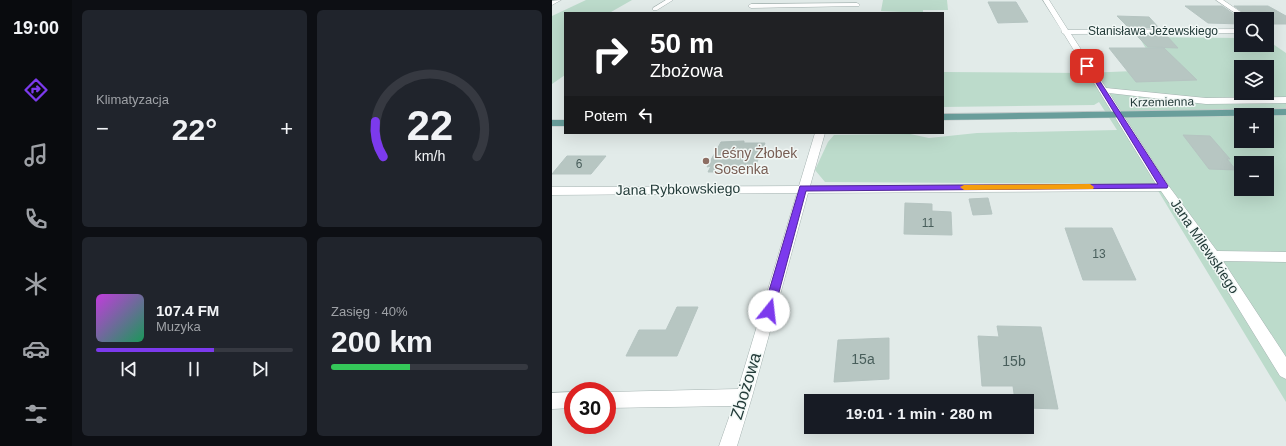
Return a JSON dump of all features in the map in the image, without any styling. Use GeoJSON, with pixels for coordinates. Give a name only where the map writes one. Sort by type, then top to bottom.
{"type":"FeatureCollection","features":[{"type":"Feature","properties":{"kind":"main road","name":"Krzemienna"},"geometry":{"type":"LineString","coordinates":[[944,117],[1286,112]]}},
{"type":"Feature","properties":{"kind":"main road"},"geometry":{"type":"LineString","coordinates":[[552,123],[564,123]]}},
{"type":"Feature","properties":{"kind":"street"},"geometry":{"type":"LineString","coordinates":[[552,3],[558,0]]}},
{"type":"Feature","properties":{"kind":"street"},"geometry":{"type":"LineString","coordinates":[[655,9],[670,0]]}},
{"type":"Feature","properties":{"kind":"street"},"geometry":{"type":"LineString","coordinates":[[758,0],[751,6],[858,2],[854,12]]}},
{"type":"Feature","properties":{"kind":"street","name":"Jana Milewskiego"},"geometry":{"type":"LineString","coordinates":[[1046,0],[1064,32],[1164,186],[1213,256],[1286,371]]}},
{"type":"Feature","properties":{"kind":"street","name":"Stanisława Jeżewskiego"},"geometry":{"type":"LineString","coordinates":[[1219,0],[1237,12]]}},
{"type":"Feature","properties":{"kind":"street","name":"Stanisława Jeżewskiego"},"geometry":{"type":"LineString","coordinates":[[1064,32],[1234,30]]}},
{"type":"Feature","properties":{"kind":"street"},"geometry":{"type":"LineString","coordinates":[[1102,90],[1206,101],[1286,100]]}},
{"type":"Feature","properties":{"kind":"street","name":"Zbożowa"},"geometry":{"type":"LineString","coordinates":[[728,446],[744,397],[820,134]]}},
{"type":"Feature","properties":{"kind":"street"},"geometry":{"type":"LineString","coordinates":[[803,188],[1164,186]]}},
{"type":"Feature","properties":{"kind":"street","name":"Jana Rybkowskiego"},"geometry":{"type":"LineString","coordinates":[[552,191],[803,188]]}},
{"type":"Feature","properties":{"kind":"street"},"geometry":{"type":"LineString","coordinates":[[1213,256],[1286,257]]}},
{"type":"Feature","properties":{"kind":"street"},"geometry":{"type":"LineString","coordinates":[[616,400],[744,397]]}},
{"type":"Feature","properties":{"kind":"street"},"geometry":{"type":"LineString","coordinates":[[552,401],[564,400]]}},
{"type":"Feature","properties":{"kind":"green space"},"geometry":{"type":"Polygon","coordinates":[[[586,0],[632,0],[611,12],[564,12],[564,76],[552,84],[552,16],[586,0]]]}},
{"type":"Feature","properties":{"kind":"green space"},"geometry":{"type":"Polygon","coordinates":[[[883,0],[947,0],[948,10],[923,10],[923,12],[881,11],[883,0]]]}},
{"type":"Feature","properties":{"kind":"green space"},"geometry":{"type":"Polygon","coordinates":[[[1139,37],[1234,38],[1234,52],[1274,52],[1274,45],[1286,53],[1286,402],[1154,184],[825,182],[815,170],[828,142],[834,135],[910,134],[929,138],[977,133],[1117,130],[1099,102],[1094,105],[944,107],[944,72],[1085,73],[1159,70],[1139,37]]]}},
{"type":"Feature","properties":{"kind":"building"},"geometry":{"type":"Polygon","coordinates":[[[988,2],[1016,2],[1028,22],[998,23],[988,2]]]}},
{"type":"Feature","properties":{"kind":"building"},"geometry":{"type":"Polygon","coordinates":[[[1185,6],[1222,6],[1234,14],[1234,24],[1208,23],[1185,6]]]}},
{"type":"Feature","properties":{"kind":"building"},"geometry":{"type":"Polygon","coordinates":[[[1234,6],[1268,6],[1286,16],[1286,24],[1274,24],[1274,12],[1242,12],[1234,6]]]}},
{"type":"Feature","properties":{"kind":"building"},"geometry":{"type":"Polygon","coordinates":[[[1117,16],[1149,17],[1159,28],[1129,28],[1117,16]]]}},
{"type":"Feature","properties":{"kind":"building"},"geometry":{"type":"Polygon","coordinates":[[[1136,35],[1166,35],[1178,48],[1148,47],[1136,35]]]}},
{"type":"Feature","properties":{"kind":"building"},"geometry":{"type":"Polygon","coordinates":[[[1109,48],[1164,48],[1197,80],[1136,82],[1109,48]]]}},
{"type":"Feature","properties":{"kind":"building"},"geometry":{"type":"Polygon","coordinates":[[[1183,135],[1210,136],[1230,159],[1227,159],[1234,168],[1234,170],[1209,169],[1183,135]]]}},
{"type":"Feature","properties":{"kind":"building"},"geometry":{"type":"Polygon","coordinates":[[[744,141],[744,143],[765,143],[754,169],[736,169],[735,172],[708,172],[711,166],[707,167],[721,142],[744,141]]]}},
{"type":"Feature","properties":{"kind":"building"},"geometry":{"type":"Polygon","coordinates":[[[567,156],[606,156],[591,174],[552,174],[567,156]]]}},
{"type":"Feature","properties":{"kind":"building"},"geometry":{"type":"Polygon","coordinates":[[[988,198],[992,214],[973,215],[969,199],[988,198]]]}},
{"type":"Feature","properties":{"kind":"building"},"geometry":{"type":"Polygon","coordinates":[[[905,203],[932,204],[932,211],[951,212],[952,235],[904,234],[905,203]]]}},
{"type":"Feature","properties":{"kind":"building"},"geometry":{"type":"Polygon","coordinates":[[[1065,228],[1112,228],[1136,280],[1083,280],[1065,228]]]}},
{"type":"Feature","properties":{"kind":"building"},"geometry":{"type":"Polygon","coordinates":[[[677,307],[698,307],[677,356],[626,356],[639,330],[666,330],[677,307]]]}},
{"type":"Feature","properties":{"kind":"building"},"geometry":{"type":"Polygon","coordinates":[[[997,326],[1041,327],[1058,409],[1034,408],[1034,394],[1014,394],[1013,386],[982,386],[978,336],[999,337],[997,326]]]}},
{"type":"Feature","properties":{"kind":"building"},"geometry":{"type":"Polygon","coordinates":[[[889,338],[889,379],[834,382],[838,340],[889,338]]]}},
{"type":"Feature","properties":{"kind":"slow traffic"},"geometry":{"type":"LineString","coordinates":[[964,187],[1090,187]]}},
{"type":"Feature","properties":{"kind":"place","name":"Leśny Żłobek Sosenka"},"geometry":{"type":"Point","coordinates":[706,161]}},
{"type":"Feature","properties":{"kind":"route"},"geometry":{"type":"LineString","coordinates":[[769,311],[803,188],[1164,186],[1087,66]]}}]}
